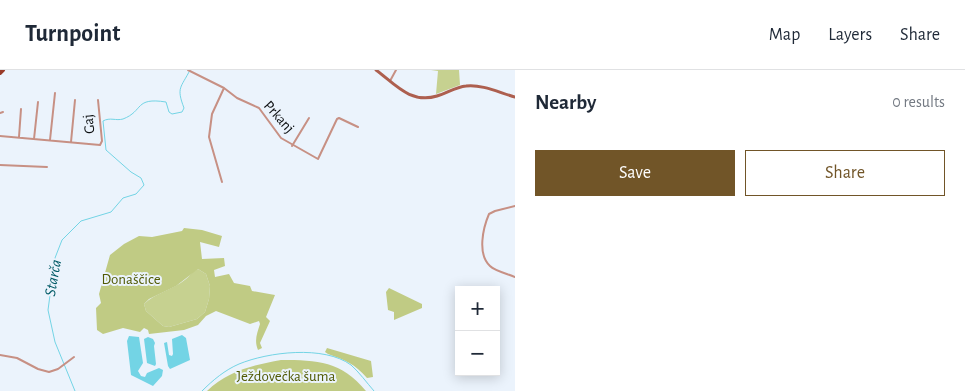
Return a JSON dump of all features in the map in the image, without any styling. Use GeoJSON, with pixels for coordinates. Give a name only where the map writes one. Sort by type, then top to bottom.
{"type":"FeatureCollection","features":[{"type":"Feature","properties":{"kind":"main road"},"geometry":{"type":"LineString","coordinates":[[0,73],[3,70]]}},
{"type":"Feature","properties":{"kind":"main road"},"geometry":{"type":"LineString","coordinates":[[376,70],[401,91],[416,97],[434,97],[467,86],[482,87],[515,97]]}},
{"type":"Feature","properties":{"kind":"street","name":"Prkanj"},"geometry":{"type":"LineString","coordinates":[[188,70],[224,88],[237,98],[259,108],[281,138],[292,146],[318,159],[337,119],[339,118],[358,127]]}},
{"type":"Feature","properties":{"kind":"street"},"geometry":{"type":"LineString","coordinates":[[390,81],[396,70]]}},
{"type":"Feature","properties":{"kind":"street"},"geometry":{"type":"LineString","coordinates":[[222,182],[209,137],[212,114],[224,88]]}},
{"type":"Feature","properties":{"kind":"street"},"geometry":{"type":"LineString","coordinates":[[50,140],[55,93]]}},
{"type":"Feature","properties":{"kind":"street","name":"Gaj"},"geometry":{"type":"LineString","coordinates":[[71,142],[75,100]]}},
{"type":"Feature","properties":{"kind":"street","name":"Gaj"},"geometry":{"type":"LineString","coordinates":[[0,136],[101,144],[98,100]]}},
{"type":"Feature","properties":{"kind":"street"},"geometry":{"type":"LineString","coordinates":[[34,139],[38,102]]}},
{"type":"Feature","properties":{"kind":"street"},"geometry":{"type":"LineString","coordinates":[[19,137],[21,109]]}},
{"type":"Feature","properties":{"kind":"street","name":"Prkanj"},"geometry":{"type":"LineString","coordinates":[[292,146],[309,118]]}},
{"type":"Feature","properties":{"kind":"street"},"geometry":{"type":"LineString","coordinates":[[0,165],[47,167]]}},
{"type":"Feature","properties":{"kind":"street"},"geometry":{"type":"LineString","coordinates":[[515,206],[489,214],[482,244],[485,258],[490,267],[515,277]]}},
{"type":"Feature","properties":{"kind":"street"},"geometry":{"type":"LineString","coordinates":[[0,355],[17,358],[38,369],[49,372],[64,365],[74,357]]}},
{"type":"Feature","properties":{"kind":"green space"},"geometry":{"type":"Polygon","coordinates":[[[431,70],[459,70],[460,85],[436,94],[438,71],[431,70]]]}},
{"type":"Feature","properties":{"kind":"green space","name":"Donaščice"},"geometry":{"type":"Polygon","coordinates":[[[184,228],[202,230],[222,236],[219,247],[200,242],[202,259],[224,258],[225,266],[214,270],[215,277],[229,274],[234,283],[250,286],[252,291],[275,295],[266,317],[270,321],[260,343],[262,348],[258,350],[256,343],[259,321],[250,324],[216,311],[206,316],[198,325],[184,330],[149,334],[148,330],[144,328],[140,332],[123,328],[103,334],[97,330],[96,308],[101,303],[99,294],[110,255],[124,244],[139,236],[152,237],[182,231],[184,228]],[[198,269],[176,286],[149,299],[144,304],[146,311],[163,326],[169,327],[197,319],[205,312],[209,299],[210,286],[206,274],[198,269]]]}},
{"type":"Feature","properties":{"kind":"green space"},"geometry":{"type":"Polygon","coordinates":[[[198,269],[206,274],[210,286],[205,312],[197,319],[169,327],[163,326],[146,311],[144,304],[153,297],[181,283],[198,269]]]}},
{"type":"Feature","properties":{"kind":"green space"},"geometry":{"type":"Polygon","coordinates":[[[389,288],[422,304],[422,308],[394,320],[394,312],[388,310],[386,292],[389,288]]]}},
{"type":"Feature","properties":{"kind":"green space"},"geometry":{"type":"Polygon","coordinates":[[[327,348],[371,361],[373,377],[367,378],[349,363],[328,354],[325,352],[327,348]]]}},
{"type":"Feature","properties":{"kind":"green space","name":"Ježdovečka šuma"},"geometry":{"type":"Polygon","coordinates":[[[281,360],[328,364],[338,368],[357,381],[366,391],[207,391],[223,378],[241,370],[281,360]]]}},
{"type":"Feature","properties":{"kind":"water"},"geometry":{"type":"Polygon","coordinates":[[[182,335],[186,338],[190,360],[170,369],[164,343],[167,342],[169,355],[172,356],[172,339],[182,335]]]}},
{"type":"Feature","properties":{"kind":"water"},"geometry":{"type":"Polygon","coordinates":[[[129,336],[139,337],[143,363],[138,371],[141,376],[145,377],[147,373],[159,368],[163,370],[162,376],[153,386],[131,375],[127,341],[129,336]]]}},
{"type":"Feature","properties":{"kind":"water"},"geometry":{"type":"Polygon","coordinates":[[[148,337],[153,339],[155,343],[155,366],[147,363],[144,339],[148,337]]]}},
{"type":"Feature","properties":{"kind":"waterway","name":"Starča"},"geometry":{"type":"LineString","coordinates":[[75,391],[55,342],[48,310],[55,258],[62,240],[81,221],[111,212],[123,198],[136,194],[144,185],[141,178],[131,172],[106,150],[103,121],[108,119],[118,120],[130,116],[140,106],[149,101],[166,102],[169,112],[172,114],[182,112],[184,108],[180,91],[190,70]]}},
{"type":"Feature","properties":{"kind":"waterway"},"geometry":{"type":"LineString","coordinates":[[202,391],[219,376],[239,364],[265,356],[296,352],[326,355],[340,359],[351,365],[374,391]]}}]}
